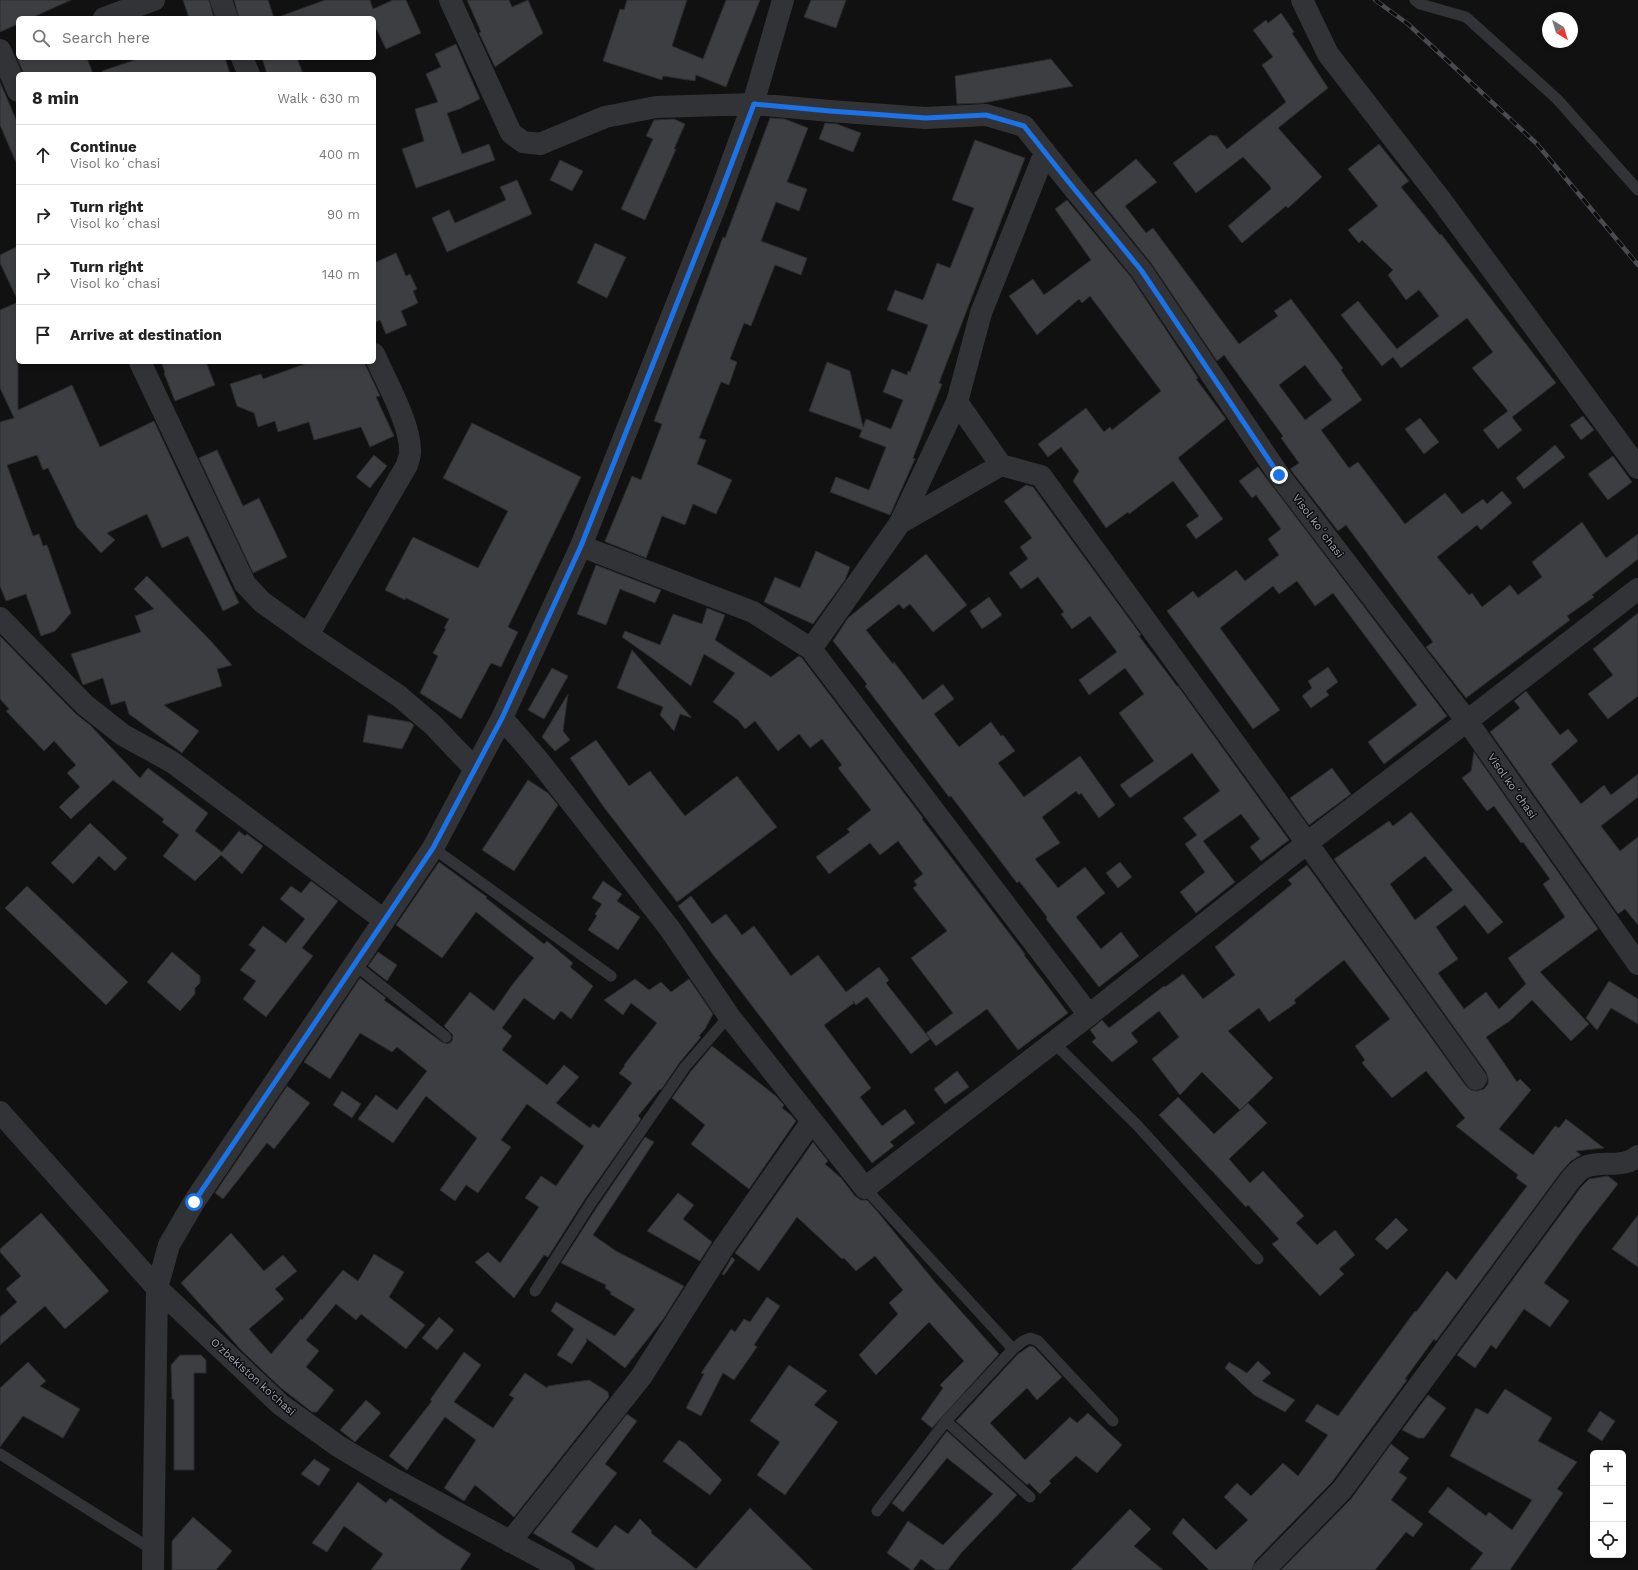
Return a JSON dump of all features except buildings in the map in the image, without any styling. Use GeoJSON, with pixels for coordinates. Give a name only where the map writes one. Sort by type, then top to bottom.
{"type":"FeatureCollection","features":[{"type":"Feature","properties":{"kind":"street"},"geometry":{"type":"LineString","coordinates":[[110,16],[154,0]]}},
{"type":"Feature","properties":{"kind":"street"},"geometry":{"type":"LineString","coordinates":[[221,0],[226,16]]}},
{"type":"Feature","properties":{"kind":"street","name":"Visol koʻchasi"},"geometry":{"type":"LineString","coordinates":[[450,0],[511,132],[523,142],[540,144],[605,117],[656,107],[754,104],[926,118],[986,115],[1024,126],[1141,270],[1279,475],[1467,721],[1638,964]]}},
{"type":"Feature","properties":{"kind":"street"},"geometry":{"type":"LineString","coordinates":[[153,1560],[156,1288],[169,1245],[194,1202],[433,848],[474,768],[502,718],[581,546],[717,202],[754,104],[783,0]]}},
{"type":"Feature","properties":{"kind":"street"},"geometry":{"type":"LineString","coordinates":[[1302,0],[1328,54],[1441,200],[1638,468]]}},
{"type":"Feature","properties":{"kind":"street"},"geometry":{"type":"LineString","coordinates":[[7,51],[16,84]]}},
{"type":"Feature","properties":{"kind":"street"},"geometry":{"type":"LineString","coordinates":[[243,60],[248,72]]}},
{"type":"Feature","properties":{"kind":"street"},"geometry":{"type":"LineString","coordinates":[[811,649],[900,523],[957,402],[981,312],[1044,152]]}},
{"type":"Feature","properties":{"kind":"street"},"geometry":{"type":"LineString","coordinates":[[308,635],[407,465],[411,451],[405,423],[376,358]]}},
{"type":"Feature","properties":{"kind":"street"},"geometry":{"type":"LineString","coordinates":[[141,364],[245,584],[262,602],[399,696],[433,725],[474,768]]}},
{"type":"Feature","properties":{"kind":"street"},"geometry":{"type":"LineString","coordinates":[[957,402],[1001,465],[1041,476],[1476,1079]]}},
{"type":"Feature","properties":{"kind":"street"},"geometry":{"type":"LineString","coordinates":[[900,523],[1001,465]]}},
{"type":"Feature","properties":{"kind":"street"},"geometry":{"type":"LineString","coordinates":[[581,546],[753,612],[811,649],[1089,1015]]}},
{"type":"Feature","properties":{"kind":"street"},"geometry":{"type":"LineString","coordinates":[[502,718],[539,762],[670,929],[729,1016],[865,1188],[1089,1015],[1307,843],[1638,589]]}},
{"type":"Feature","properties":{"kind":"street"},"geometry":{"type":"LineString","coordinates":[[0,618],[85,705],[123,735],[172,762],[384,920]]}},
{"type":"Feature","properties":{"kind":"street","name":"O'zbekiston ko'chasi"},"geometry":{"type":"LineString","coordinates":[[0,1112],[156,1288],[281,1405],[338,1446],[390,1477],[564,1570]]}},
{"type":"Feature","properties":{"kind":"street"},"geometry":{"type":"LineString","coordinates":[[510,1542],[641,1377],[723,1248],[812,1122]]}},
{"type":"Feature","properties":{"kind":"street"},"geometry":{"type":"LineString","coordinates":[[1264,1570],[1342,1490],[1578,1171],[1585,1166],[1624,1163],[1632,1161],[1638,1156]]}},
{"type":"Feature","properties":{"kind":"lane"},"geometry":{"type":"LineString","coordinates":[[1415,0],[1420,4],[1466,17],[1557,98],[1638,190]]}},
{"type":"Feature","properties":{"kind":"lane"},"geometry":{"type":"LineString","coordinates":[[433,848],[611,976]]}},
{"type":"Feature","properties":{"kind":"lane"},"geometry":{"type":"LineString","coordinates":[[354,964],[446,1037]]}},
{"type":"Feature","properties":{"kind":"lane"},"geometry":{"type":"LineString","coordinates":[[535,1290],[591,1203],[685,1068],[729,1016]]}},
{"type":"Feature","properties":{"kind":"lane"},"geometry":{"type":"LineString","coordinates":[[1054,1042],[1138,1126],[1258,1260]]}},
{"type":"Feature","properties":{"kind":"lane"},"geometry":{"type":"LineString","coordinates":[[865,1188],[1013,1349]]}},
{"type":"Feature","properties":{"kind":"lane"},"geometry":{"type":"LineString","coordinates":[[877,1511],[946,1421],[1013,1349],[1023,1341],[1030,1338],[1038,1341],[1113,1421]]}},
{"type":"Feature","properties":{"kind":"lane"},"geometry":{"type":"LineString","coordinates":[[946,1421],[1030,1497]]}},
{"type":"Feature","properties":{"kind":"lane"},"geometry":{"type":"LineString","coordinates":[[0,1454],[153,1560]]}},
{"type":"Feature","properties":{"kind":"railway"},"geometry":{"type":"LineString","coordinates":[[1375,0],[1408,24],[1537,144],[1638,265]]}},
{"type":"Feature","properties":{"kind":"route"},"geometry":{"type":"LineString","coordinates":[[194,1202],[433,848],[474,768],[502,718],[581,546],[717,202],[754,104],[926,118],[986,115],[1024,126],[1141,270],[1279,475]]}}]}
